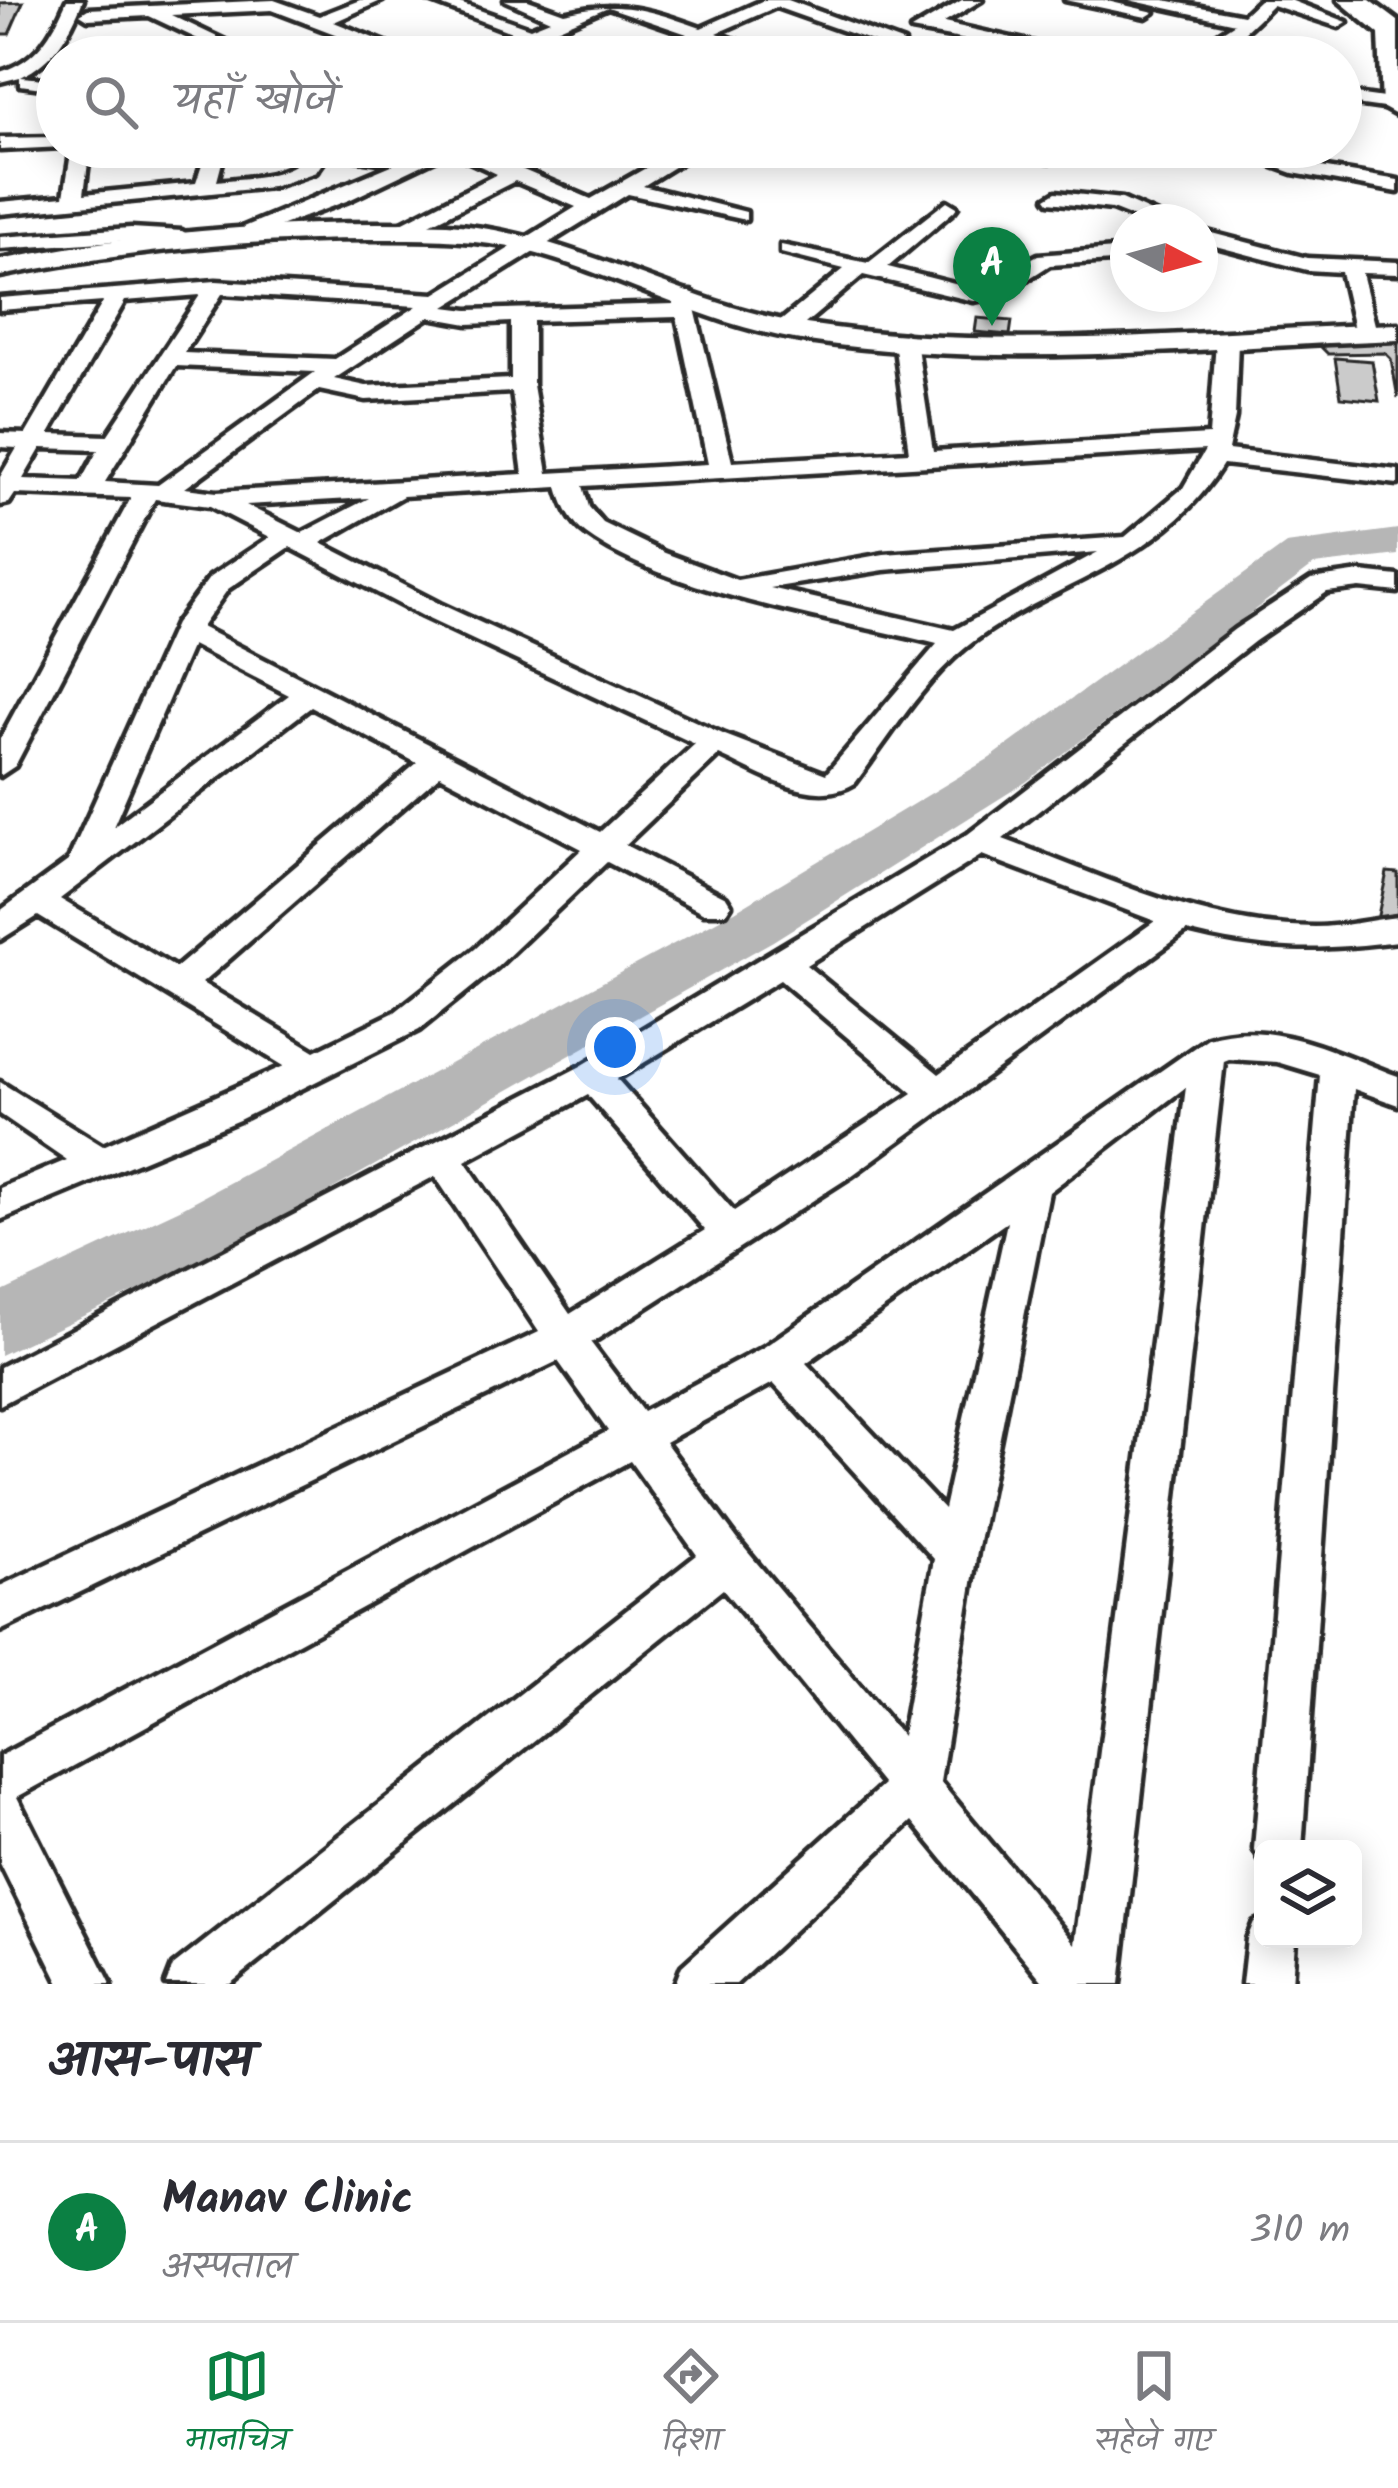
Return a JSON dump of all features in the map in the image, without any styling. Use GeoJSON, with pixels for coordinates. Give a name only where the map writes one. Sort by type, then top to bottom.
{"type":"FeatureCollection","features":[{"type":"Feature","properties":{"kind":"highway"},"geometry":{"type":"LineString","coordinates":[[1366,0],[1398,20]]}},
{"type":"Feature","properties":{"kind":"highway"},"geometry":{"type":"LineString","coordinates":[[1345,11],[1393,31],[1398,106]]}},
{"type":"Feature","properties":{"kind":"street"},"geometry":{"type":"LineString","coordinates":[[322,22],[375,0]]}},
{"type":"Feature","properties":{"kind":"street"},"geometry":{"type":"LineString","coordinates":[[435,0],[536,36]]}},
{"type":"Feature","properties":{"kind":"street"},"geometry":{"type":"LineString","coordinates":[[514,0],[564,19]]}},
{"type":"Feature","properties":{"kind":"street"},"geometry":{"type":"LineString","coordinates":[[531,34],[607,0],[709,36]]}},
{"type":"Feature","properties":{"kind":"street"},"geometry":{"type":"LineString","coordinates":[[698,36],[775,0],[873,36]]}},
{"type":"Feature","properties":{"kind":"street"},"geometry":{"type":"LineString","coordinates":[[943,0],[968,3]]}},
{"type":"Feature","properties":{"kind":"street"},"geometry":{"type":"LineString","coordinates":[[1073,0],[1250,21]]}},
{"type":"Feature","properties":{"kind":"street"},"geometry":{"type":"LineString","coordinates":[[1232,36],[1271,0],[1345,11]]}},
{"type":"Feature","properties":{"kind":"street"},"geometry":{"type":"LineString","coordinates":[[197,33],[280,3]]}},
{"type":"Feature","properties":{"kind":"street"},"geometry":{"type":"LineString","coordinates":[[86,5],[150,11],[280,3],[358,36]]}},
{"type":"Feature","properties":{"kind":"street"},"geometry":{"type":"LineString","coordinates":[[909,36],[968,3]]}},
{"type":"Feature","properties":{"kind":"street"},"geometry":{"type":"LineString","coordinates":[[70,36],[86,5]]}},
{"type":"Feature","properties":{"kind":"street"},"geometry":{"type":"LineString","coordinates":[[60,36],[86,5]]}},
{"type":"Feature","properties":{"kind":"street"},"geometry":{"type":"LineString","coordinates":[[1094,22],[1106,6]]}},
{"type":"Feature","properties":{"kind":"street"},"geometry":{"type":"LineString","coordinates":[[652,17],[671,8]]}},
{"type":"Feature","properties":{"kind":"street"},"geometry":{"type":"LineString","coordinates":[[150,11],[204,36]]}},
{"type":"Feature","properties":{"kind":"street"},"geometry":{"type":"LineString","coordinates":[[928,25],[948,36]]}},
{"type":"Feature","properties":{"kind":"street"},"geometry":{"type":"LineString","coordinates":[[0,82],[36,63]]}},
{"type":"Feature","properties":{"kind":"street"},"geometry":{"type":"LineString","coordinates":[[26,81],[36,74]]}},
{"type":"Feature","properties":{"kind":"street"},"geometry":{"type":"LineString","coordinates":[[0,82],[36,82]]}},
{"type":"Feature","properties":{"kind":"street"},"geometry":{"type":"LineString","coordinates":[[1362,101],[1398,106]]}},
{"type":"Feature","properties":{"kind":"street"},"geometry":{"type":"LineString","coordinates":[[0,144],[36,143]]}},
{"type":"Feature","properties":{"kind":"street"},"geometry":{"type":"LineString","coordinates":[[73,202],[78,168]]}},
{"type":"Feature","properties":{"kind":"street"},"geometry":{"type":"LineString","coordinates":[[204,190],[211,168]]}},
{"type":"Feature","properties":{"kind":"street"},"geometry":{"type":"LineString","coordinates":[[0,208],[204,190],[292,176],[309,168]]}},
{"type":"Feature","properties":{"kind":"street"},"geometry":{"type":"LineString","coordinates":[[91,488],[114,443],[247,259],[404,168]]}},
{"type":"Feature","properties":{"kind":"street"},"geometry":{"type":"LineString","coordinates":[[499,168],[588,206]]}},
{"type":"Feature","properties":{"kind":"street"},"geometry":{"type":"LineString","coordinates":[[401,231],[516,168]]}},
{"type":"Feature","properties":{"kind":"street"},"geometry":{"type":"LineString","coordinates":[[0,766],[156,492],[339,366],[647,168]]}},
{"type":"Feature","properties":{"kind":"street"},"geometry":{"type":"LineString","coordinates":[[1297,168],[1398,185]]}},
{"type":"Feature","properties":{"kind":"street"},"geometry":{"type":"LineString","coordinates":[[624,187],[740,216]]}},
{"type":"Feature","properties":{"kind":"street"},"geometry":{"type":"LineString","coordinates":[[1056,198],[1118,204]]}},
{"type":"Feature","properties":{"kind":"street"},"geometry":{"type":"LineString","coordinates":[[785,329],[947,207]]}},
{"type":"Feature","properties":{"kind":"street"},"geometry":{"type":"LineString","coordinates":[[0,304],[119,293],[247,259],[401,231],[461,232],[528,243],[683,304],[785,329],[905,341],[1122,347],[1398,332]]}},
{"type":"Feature","properties":{"kind":"street"},"geometry":{"type":"LineString","coordinates":[[0,243],[131,234],[182,237],[247,259],[434,306],[458,317],[683,304]]}},
{"type":"Feature","properties":{"kind":"street"},"geometry":{"type":"LineString","coordinates":[[0,268],[182,237]]}},
{"type":"Feature","properties":{"kind":"street"},"geometry":{"type":"LineString","coordinates":[[1218,241],[1307,264],[1398,268]]}},
{"type":"Feature","properties":{"kind":"street"},"geometry":{"type":"LineString","coordinates":[[788,249],[974,295],[995,290],[1045,260],[1110,255]]}},
{"type":"Feature","properties":{"kind":"street"},"geometry":{"type":"LineString","coordinates":[[1351,269],[1366,332]]}},
{"type":"Feature","properties":{"kind":"street"},"geometry":{"type":"LineString","coordinates":[[2,490],[119,293]]}},
{"type":"Feature","properties":{"kind":"street"},"geometry":{"type":"LineString","coordinates":[[683,304],[722,472]]}},
{"type":"Feature","properties":{"kind":"street"},"geometry":{"type":"LineString","coordinates":[[522,316],[522,385],[537,483]]}},
{"type":"Feature","properties":{"kind":"street"},"geometry":{"type":"LineString","coordinates":[[905,341],[922,460]]}},
{"type":"Feature","properties":{"kind":"street"},"geometry":{"type":"LineString","coordinates":[[216,499],[431,610],[715,742],[804,780],[836,782],[925,672],[958,640],[1132,542],[1177,508],[1216,449],[1227,342]]}},
{"type":"Feature","properties":{"kind":"street"},"geometry":{"type":"LineString","coordinates":[[172,358],[339,366]]}},
{"type":"Feature","properties":{"kind":"street"},"geometry":{"type":"LineString","coordinates":[[315,382],[366,392],[522,385]]}},
{"type":"Feature","properties":{"kind":"street"},"geometry":{"type":"LineString","coordinates":[[0,440],[114,443]]}},
{"type":"Feature","properties":{"kind":"street"},"geometry":{"type":"LineString","coordinates":[[2,490],[91,488],[216,499],[922,460],[1216,449],[1398,477]]}},
{"type":"Feature","properties":{"kind":"street"},"geometry":{"type":"LineString","coordinates":[[568,482],[577,508],[594,528],[616,542],[729,586],[958,640]]}},
{"type":"Feature","properties":{"kind":"street"},"geometry":{"type":"LineString","coordinates":[[81,865],[185,630],[219,583],[296,539],[403,490]]}},
{"type":"Feature","properties":{"kind":"street"},"geometry":{"type":"LineString","coordinates":[[729,586],[884,562],[1132,542]]}},
{"type":"Feature","properties":{"kind":"street"},"geometry":{"type":"LineString","coordinates":[[0,1387],[593,1076],[980,842],[1245,635],[1320,585],[1360,580],[1398,584]]}},
{"type":"Feature","properties":{"kind":"street"},"geometry":{"type":"LineString","coordinates":[[185,630],[715,905]]}},
{"type":"Feature","properties":{"kind":"street"},"geometry":{"type":"LineString","coordinates":[[0,928],[308,695]]}},
{"type":"Feature","properties":{"kind":"street"},"geometry":{"type":"LineString","coordinates":[[0,1204],[316,1068],[407,1021],[452,989],[715,742]]}},
{"type":"Feature","properties":{"kind":"street"},"geometry":{"type":"LineString","coordinates":[[178,985],[438,761]]}},
{"type":"Feature","properties":{"kind":"street"},"geometry":{"type":"LineString","coordinates":[[980,842],[1184,916],[1291,938],[1398,929]]}},
{"type":"Feature","properties":{"kind":"street"},"geometry":{"type":"LineString","coordinates":[[36,900],[316,1068]]}},
{"type":"Feature","properties":{"kind":"street"},"geometry":{"type":"LineString","coordinates":[[0,1609],[565,1339],[733,1236],[1184,916]]}},
{"type":"Feature","properties":{"kind":"street"},"geometry":{"type":"LineString","coordinates":[[780,962],[936,1092]]}},
{"type":"Feature","properties":{"kind":"street"},"geometry":{"type":"LineString","coordinates":[[0,1781],[778,1360],[1033,1184],[1208,1052],[1244,1041],[1398,1091]]}},
{"type":"Feature","properties":{"kind":"street"},"geometry":{"type":"LineString","coordinates":[[1095,1984],[1208,1052]]}},
{"type":"Feature","properties":{"kind":"street"},"geometry":{"type":"LineString","coordinates":[[1279,1840],[1338,1070]]}},
{"type":"Feature","properties":{"kind":"street"},"geometry":{"type":"LineString","coordinates":[[593,1076],[733,1236]]}},
{"type":"Feature","properties":{"kind":"street"},"geometry":{"type":"LineString","coordinates":[[0,1096],[100,1163]]}},
{"type":"Feature","properties":{"kind":"street"},"geometry":{"type":"LineString","coordinates":[[441,1155],[565,1339],[726,1558],[1076,1984]]}},
{"type":"Feature","properties":{"kind":"street"},"geometry":{"type":"LineString","coordinates":[[700,1984],[916,1786],[956,1552],[1033,1184]]}},
{"type":"Feature","properties":{"kind":"street"},"geometry":{"type":"LineString","coordinates":[[778,1360],[956,1552]]}},
{"type":"Feature","properties":{"kind":"street"},"geometry":{"type":"LineString","coordinates":[[191,1984],[726,1558]]}},
{"type":"Feature","properties":{"kind":"street"},"geometry":{"type":"LineString","coordinates":[[0,1813],[86,1984]]}},
{"type":"Feature","properties":{"kind":"street"},"geometry":{"type":"LineString","coordinates":[[1268,1984],[1270,1948]]}},
{"type":"Feature","properties":{"kind":"building"},"geometry":{"type":"Polygon","coordinates":[[[23,2],[9,34],[0,34],[0,3],[23,2]]]}},
{"type":"Feature","properties":{"kind":"building"},"geometry":{"type":"Polygon","coordinates":[[[977,318],[1012,321],[1010,335],[975,332],[977,318]]]}},
{"type":"Feature","properties":{"kind":"building"},"geometry":{"type":"Polygon","coordinates":[[[1398,340],[1398,398],[1391,359],[1385,353],[1328,354],[1316,342],[1398,340]]]}},
{"type":"Feature","properties":{"kind":"building"},"geometry":{"type":"Polygon","coordinates":[[[1335,358],[1372,361],[1379,401],[1341,397],[1335,358]]]}},
{"type":"Feature","properties":{"kind":"building"},"geometry":{"type":"Polygon","coordinates":[[[1387,872],[1398,873],[1398,922],[1376,925],[1387,872]]]}},
{"type":"Feature","properties":{"kind":"waterway"},"geometry":{"type":"LineString","coordinates":[[0,1325],[203,1229],[754,926],[1008,770],[1302,553],[1398,542]]}},
{"type":"Feature","properties":{"kind":"place","name":"Manav Clinic"},"geometry":{"type":"Point","coordinates":[992,326]}}]}
